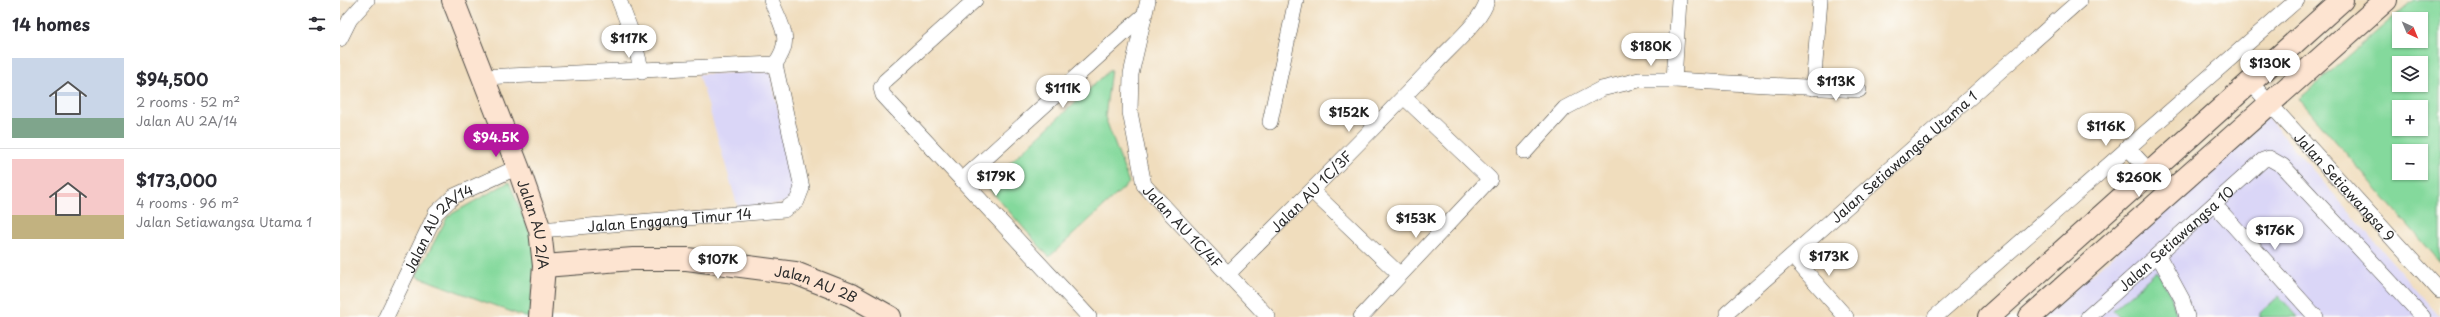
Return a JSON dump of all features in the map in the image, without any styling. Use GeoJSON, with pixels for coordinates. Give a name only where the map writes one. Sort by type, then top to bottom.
{"type":"FeatureCollection","features":[{"type":"Feature","properties":{"kind":"main road","name":"Jalan AU 2/A"},"geometry":{"type":"LineString","coordinates":[[453,0],[484,77],[540,230],[544,266],[540,317]]}},
{"type":"Feature","properties":{"kind":"main road"},"geometry":{"type":"LineString","coordinates":[[1989,317],[2342,0]]}},
{"type":"Feature","properties":{"kind":"main road"},"geometry":{"type":"LineString","coordinates":[[2030,317],[2386,0]]}},
{"type":"Feature","properties":{"kind":"main road","name":"Jalan AU 2B"},"geometry":{"type":"LineString","coordinates":[[544,266],[633,259],[687,259],[795,273],[851,295],[890,317]]}},
{"type":"Feature","properties":{"kind":"street"},"geometry":{"type":"LineString","coordinates":[[340,39],[350,19],[367,0]]}},
{"type":"Feature","properties":{"kind":"street"},"geometry":{"type":"LineString","coordinates":[[619,0],[632,34],[642,72]]}},
{"type":"Feature","properties":{"kind":"street"},"geometry":{"type":"LineString","coordinates":[[484,77],[642,72],[775,64],[784,52],[786,39],[771,0]]}},
{"type":"Feature","properties":{"kind":"street"},"geometry":{"type":"LineString","coordinates":[[975,0],[885,81],[881,88],[883,95],[1089,317]]}},
{"type":"Feature","properties":{"kind":"street","name":"Jalan AU 1C/4F"},"geometry":{"type":"LineString","coordinates":[[1148,0],[1131,74],[1130,112],[1144,185],[1268,317]]}},
{"type":"Feature","properties":{"kind":"street"},"geometry":{"type":"LineString","coordinates":[[1270,122],[1296,0]]}},
{"type":"Feature","properties":{"kind":"street","name":"Jalan AU 1C/3F"},"geometry":{"type":"LineString","coordinates":[[1228,274],[1404,96],[1473,23],[1486,6],[1487,0]]}},
{"type":"Feature","properties":{"kind":"street"},"geometry":{"type":"LineString","coordinates":[[1674,80],[1679,0]]}},
{"type":"Feature","properties":{"kind":"street"},"geometry":{"type":"LineString","coordinates":[[1813,88],[1820,0]]}},
{"type":"Feature","properties":{"kind":"street","name":"Jalan Setiawangsa Utama 1"},"geometry":{"type":"LineString","coordinates":[[1727,313],[2080,0]]}},
{"type":"Feature","properties":{"kind":"street"},"geometry":{"type":"LineString","coordinates":[[1935,317],[2127,147],[2297,0]]}},
{"type":"Feature","properties":{"kind":"street"},"geometry":{"type":"LineString","coordinates":[[962,180],[1144,15]]}},
{"type":"Feature","properties":{"kind":"street","name":"Jalan Enggang Timur 14"},"geometry":{"type":"LineString","coordinates":[[540,230],[784,210],[798,201],[802,188],[775,64]]}},
{"type":"Feature","properties":{"kind":"street"},"geometry":{"type":"LineString","coordinates":[[1524,152],[1565,108],[1601,89],[1639,80],[1674,80],[1860,90]]}},
{"type":"Feature","properties":{"kind":"street","name":"Jalan Setiawangsa 9"},"geometry":{"type":"LineString","coordinates":[[2250,82],[2440,291]]}},
{"type":"Feature","properties":{"kind":"street"},"geometry":{"type":"LineString","coordinates":[[1361,317],[1490,178],[1404,96]]}},
{"type":"Feature","properties":{"kind":"street"},"geometry":{"type":"LineString","coordinates":[[2127,147],[2150,172]]}},
{"type":"Feature","properties":{"kind":"street","name":"Jalan Setiawangsa 10"},"geometry":{"type":"LineString","coordinates":[[2088,317],[2263,160],[2269,158],[2283,166],[2423,317]]}},
{"type":"Feature","properties":{"kind":"street","name":"Jalan AU 2A/14"},"geometry":{"type":"LineString","coordinates":[[386,317],[436,213],[454,196],[518,167]]}},
{"type":"Feature","properties":{"kind":"street"},"geometry":{"type":"LineString","coordinates":[[1312,190],[1400,275]]}},
{"type":"Feature","properties":{"kind":"street"},"geometry":{"type":"LineString","coordinates":[[2214,204],[2316,317]]}},
{"type":"Feature","properties":{"kind":"street"},"geometry":{"type":"LineString","coordinates":[[2158,255],[2182,299],[2187,317]]}},
{"type":"Feature","properties":{"kind":"street"},"geometry":{"type":"LineString","coordinates":[[1792,256],[1846,317]]}},
{"type":"Feature","properties":{"kind":"shaded area"},"geometry":{"type":"Polygon","coordinates":[[[770,72],[795,187],[792,196],[784,203],[738,208],[699,74],[770,72]]]}},
{"type":"Feature","properties":{"kind":"shaded area"},"geometry":{"type":"Polygon","coordinates":[[[2267,117],[2440,317],[2044,317],[2267,117]]]}},
{"type":"Feature","properties":{"kind":"green space"},"geometry":{"type":"Polygon","coordinates":[[[2413,0],[2440,0],[2440,262],[2299,99],[2392,18],[2392,48],[2428,48],[2428,12],[2399,12],[2413,0]]]}},
{"type":"Feature","properties":{"kind":"green space"},"geometry":{"type":"Polygon","coordinates":[[[1111,69],[1105,117],[1129,183],[1049,257],[986,185],[1111,69]]]}},
{"type":"Feature","properties":{"kind":"green space"},"geometry":{"type":"Polygon","coordinates":[[[509,182],[536,247],[530,317],[525,317],[416,276],[448,216],[509,182]]]}},
{"type":"Feature","properties":{"kind":"green space"},"geometry":{"type":"Polygon","coordinates":[[[2157,271],[2171,296],[2177,317],[2119,317],[2113,310],[2157,271]]]}},
{"type":"Feature","properties":{"kind":"green space"},"geometry":{"type":"Polygon","coordinates":[[[2279,296],[2298,317],[2260,317],[2260,313],[2279,296]]]}}]}
